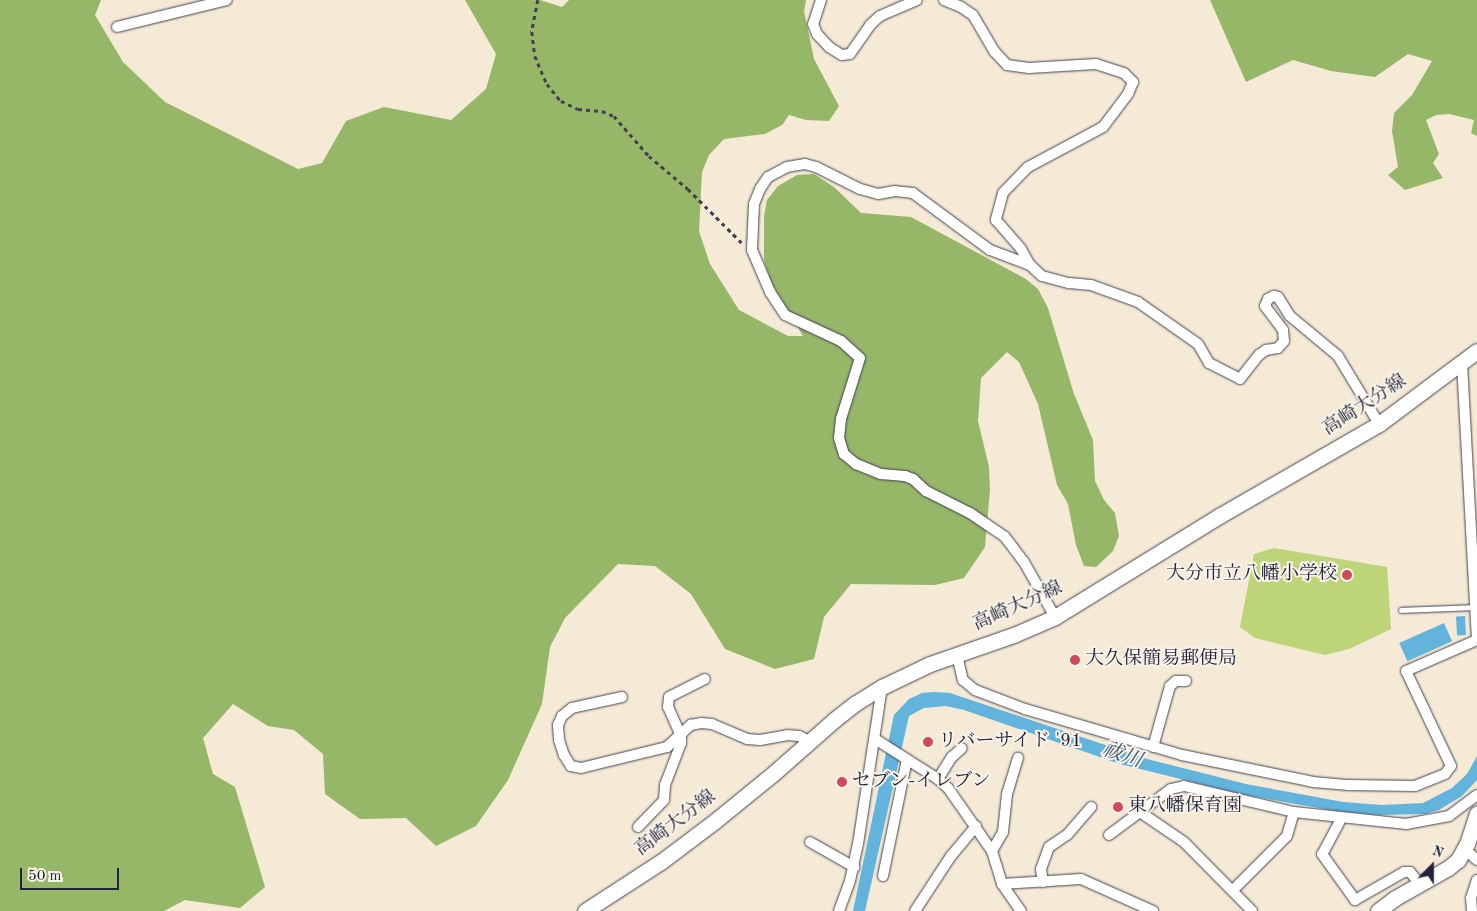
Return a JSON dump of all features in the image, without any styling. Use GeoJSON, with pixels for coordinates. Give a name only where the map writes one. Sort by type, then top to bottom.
{"type":"FeatureCollection","features":[{"type":"Feature","properties":{"kind":"main road","name":"高崎大分線"},"geometry":{"type":"LineString","coordinates":[[586,911],[662,861],[714,822],[834,720],[882,687],[930,664],[1016,634],[1055,617],[1227,511],[1379,424],[1477,351]]}},
{"type":"Feature","properties":{"kind":"main road"},"geometry":{"type":"LineString","coordinates":[[1378,911],[1458,860],[1465,849],[1477,814]]}},
{"type":"Feature","properties":{"kind":"street"},"geometry":{"type":"LineString","coordinates":[[117,27],[227,0]]}},
{"type":"Feature","properties":{"kind":"street"},"geometry":{"type":"LineString","coordinates":[[821,0],[813,24],[829,47],[842,55],[850,54],[870,25],[880,16],[917,0]]}},
{"type":"Feature","properties":{"kind":"street"},"geometry":{"type":"LineString","coordinates":[[944,0],[961,7],[973,15],[994,51],[1007,65],[1029,68],[1096,64],[1124,73],[1133,82],[1128,94],[1102,127],[1028,167],[1003,193],[996,220],[1021,249],[1030,265],[1042,276],[1068,283],[1091,285],[1138,302],[1198,344],[1209,363],[1240,379],[1259,354],[1282,344],[1283,330],[1266,306],[1271,297],[1278,298],[1290,316],[1338,356],[1379,424]]}},
{"type":"Feature","properties":{"kind":"street"},"geometry":{"type":"LineString","coordinates":[[1030,265],[990,250],[914,192],[895,191],[878,194],[805,164],[787,167],[768,177],[760,189],[754,204],[752,250],[770,292],[785,315],[841,341],[860,358],[841,419],[839,438],[844,454],[856,464],[881,474],[905,476],[913,479],[926,491],[970,513],[1005,537],[1024,562],[1055,617]]}},
{"type":"Feature","properties":{"kind":"street"},"geometry":{"type":"LineString","coordinates":[[957,654],[963,680],[975,690],[1025,709],[1152,747],[1313,782],[1349,786],[1415,786],[1446,774],[1451,766],[1406,671],[1477,640],[1462,363]]}},
{"type":"Feature","properties":{"kind":"street"},"geometry":{"type":"LineString","coordinates":[[638,827],[664,800],[665,785],[679,748],[681,736],[668,707],[668,697],[706,679]]}},
{"type":"Feature","properties":{"kind":"street"},"geometry":{"type":"LineString","coordinates":[[1152,747],[1170,686],[1176,681],[1186,681]]}},
{"type":"Feature","properties":{"kind":"street"},"geometry":{"type":"LineString","coordinates":[[839,911],[854,867],[878,741],[882,687]]}},
{"type":"Feature","properties":{"kind":"street"},"geometry":{"type":"LineString","coordinates":[[622,697],[572,708],[562,716],[558,725],[559,740],[564,755],[572,766],[581,768],[667,747],[691,725],[707,723],[747,738],[760,740],[787,735],[799,736],[809,741]]}},
{"type":"Feature","properties":{"kind":"street"},"geometry":{"type":"LineString","coordinates":[[878,741],[938,779],[948,788],[992,851],[1002,884],[1021,911]]}},
{"type":"Feature","properties":{"kind":"street"},"geometry":{"type":"LineString","coordinates":[[938,779],[952,757],[962,748]]}},
{"type":"Feature","properties":{"kind":"street"},"geometry":{"type":"LineString","coordinates":[[883,876],[903,757]]}},
{"type":"Feature","properties":{"kind":"street"},"geometry":{"type":"LineString","coordinates":[[992,851],[1003,832],[1007,794],[1018,758]]}},
{"type":"Feature","properties":{"kind":"street"},"geometry":{"type":"LineString","coordinates":[[1109,835],[1171,789],[1184,786],[1294,812],[1341,819],[1406,824],[1441,819],[1458,812],[1477,795]]}},
{"type":"Feature","properties":{"kind":"street"},"geometry":{"type":"LineString","coordinates":[[1043,882],[1041,869],[1049,848],[1067,835],[1091,807]]}},
{"type":"Feature","properties":{"kind":"street"},"geometry":{"type":"LineString","coordinates":[[1140,812],[1184,842],[1252,911]]}},
{"type":"Feature","properties":{"kind":"street"},"geometry":{"type":"LineString","coordinates":[[1233,890],[1287,836],[1294,812]]}},
{"type":"Feature","properties":{"kind":"street"},"geometry":{"type":"LineString","coordinates":[[1341,819],[1322,854],[1355,900],[1404,872],[1410,872],[1420,884]]}},
{"type":"Feature","properties":{"kind":"street"},"geometry":{"type":"LineString","coordinates":[[915,911],[951,856],[976,826]]}},
{"type":"Feature","properties":{"kind":"street"},"geometry":{"type":"LineString","coordinates":[[810,842],[854,867]]}},
{"type":"Feature","properties":{"kind":"street"},"geometry":{"type":"LineString","coordinates":[[1465,849],[1477,860]]}},
{"type":"Feature","properties":{"kind":"street"},"geometry":{"type":"LineString","coordinates":[[1002,884],[1081,879],[1153,911]]}},
{"type":"Feature","properties":{"kind":"street"},"geometry":{"type":"LineString","coordinates":[[1472,911],[1471,898],[1477,880]]}},
{"type":"Feature","properties":{"kind":"lane"},"geometry":{"type":"LineString","coordinates":[[1401,610],[1476,607]]}},
{"type":"Feature","properties":{"kind":"path"},"geometry":{"type":"LineString","coordinates":[[538,0],[532,32],[535,56],[547,84],[561,101],[578,109],[602,111],[614,116],[649,156],[688,189],[738,241],[752,250]]}},
{"type":"Feature","properties":{"kind":"green space"},"geometry":{"type":"Polygon","coordinates":[[[0,0],[101,0],[95,15],[123,62],[165,102],[298,169],[322,163],[346,121],[384,107],[451,120],[486,89],[496,54],[465,0],[540,0],[562,7],[569,0],[806,0],[804,11],[814,59],[839,106],[829,121],[806,120],[789,115],[782,125],[765,134],[724,139],[709,155],[702,172],[699,231],[710,264],[739,310],[788,336],[803,336],[772,284],[764,261],[764,216],[767,200],[778,186],[797,175],[814,174],[834,187],[861,213],[911,217],[1026,279],[1038,289],[1048,308],[1074,394],[1093,440],[1095,481],[1104,500],[1115,513],[1119,536],[1113,551],[1096,567],[1084,566],[1076,545],[1068,504],[1057,485],[1038,404],[1019,362],[1007,352],[981,378],[978,421],[989,467],[990,490],[985,547],[964,578],[935,585],[851,584],[824,617],[814,659],[775,669],[725,649],[691,594],[655,566],[618,564],[565,618],[550,647],[542,704],[508,780],[476,826],[436,846],[406,818],[360,819],[325,794],[323,754],[294,730],[268,726],[233,704],[203,738],[213,774],[235,787],[265,887],[240,908],[185,900],[164,911],[0,911],[0,0]]]}},
{"type":"Feature","properties":{"kind":"green space"},"geometry":{"type":"Polygon","coordinates":[[[1210,0],[1477,0],[1477,136],[1471,133],[1474,120],[1449,114],[1436,115],[1426,120],[1439,154],[1433,163],[1443,178],[1405,190],[1388,175],[1398,167],[1392,131],[1394,113],[1412,95],[1432,61],[1408,54],[1375,77],[1331,71],[1293,60],[1246,82],[1210,0]]]}},
{"type":"Feature","properties":{"kind":"green space"},"geometry":{"type":"Polygon","coordinates":[[[1274,548],[1387,567],[1391,629],[1349,649],[1325,655],[1255,638],[1240,627],[1254,554],[1274,548]]]}},
{"type":"Feature","properties":{"kind":"water"},"geometry":{"type":"Polygon","coordinates":[[[1456,616],[1465,616],[1466,635],[1457,635],[1456,616]]]}},
{"type":"Feature","properties":{"kind":"water"},"geometry":{"type":"Polygon","coordinates":[[[1444,623],[1452,641],[1407,661],[1399,643],[1444,623]]]}},
{"type":"Feature","properties":{"kind":"water","name":"祓川"},"geometry":{"type":"Polygon","coordinates":[[[922,693],[950,693],[1147,759],[1246,784],[1343,802],[1382,805],[1423,803],[1452,788],[1467,774],[1477,756],[1477,780],[1462,796],[1439,810],[1425,814],[1379,815],[1336,811],[1245,795],[1120,764],[964,710],[946,706],[924,708],[909,716],[865,911],[853,911],[894,715],[909,699],[922,693]]]}},
{"type":"Feature","properties":{"kind":"place","name":"大分市立八幡小学校"},"geometry":{"type":"Point","coordinates":[1347,575]}},
{"type":"Feature","properties":{"kind":"place","name":"大久保簡易郵便局"},"geometry":{"type":"Point","coordinates":[1075,660]}},
{"type":"Feature","properties":{"kind":"place","name":"リバーサイド '91"},"geometry":{"type":"Point","coordinates":[928,742]}},
{"type":"Feature","properties":{"kind":"place","name":"セブン-イレブン"},"geometry":{"type":"Point","coordinates":[842,782]}},
{"type":"Feature","properties":{"kind":"place","name":"東八幡保育園"},"geometry":{"type":"Point","coordinates":[1118,807]}}]}
